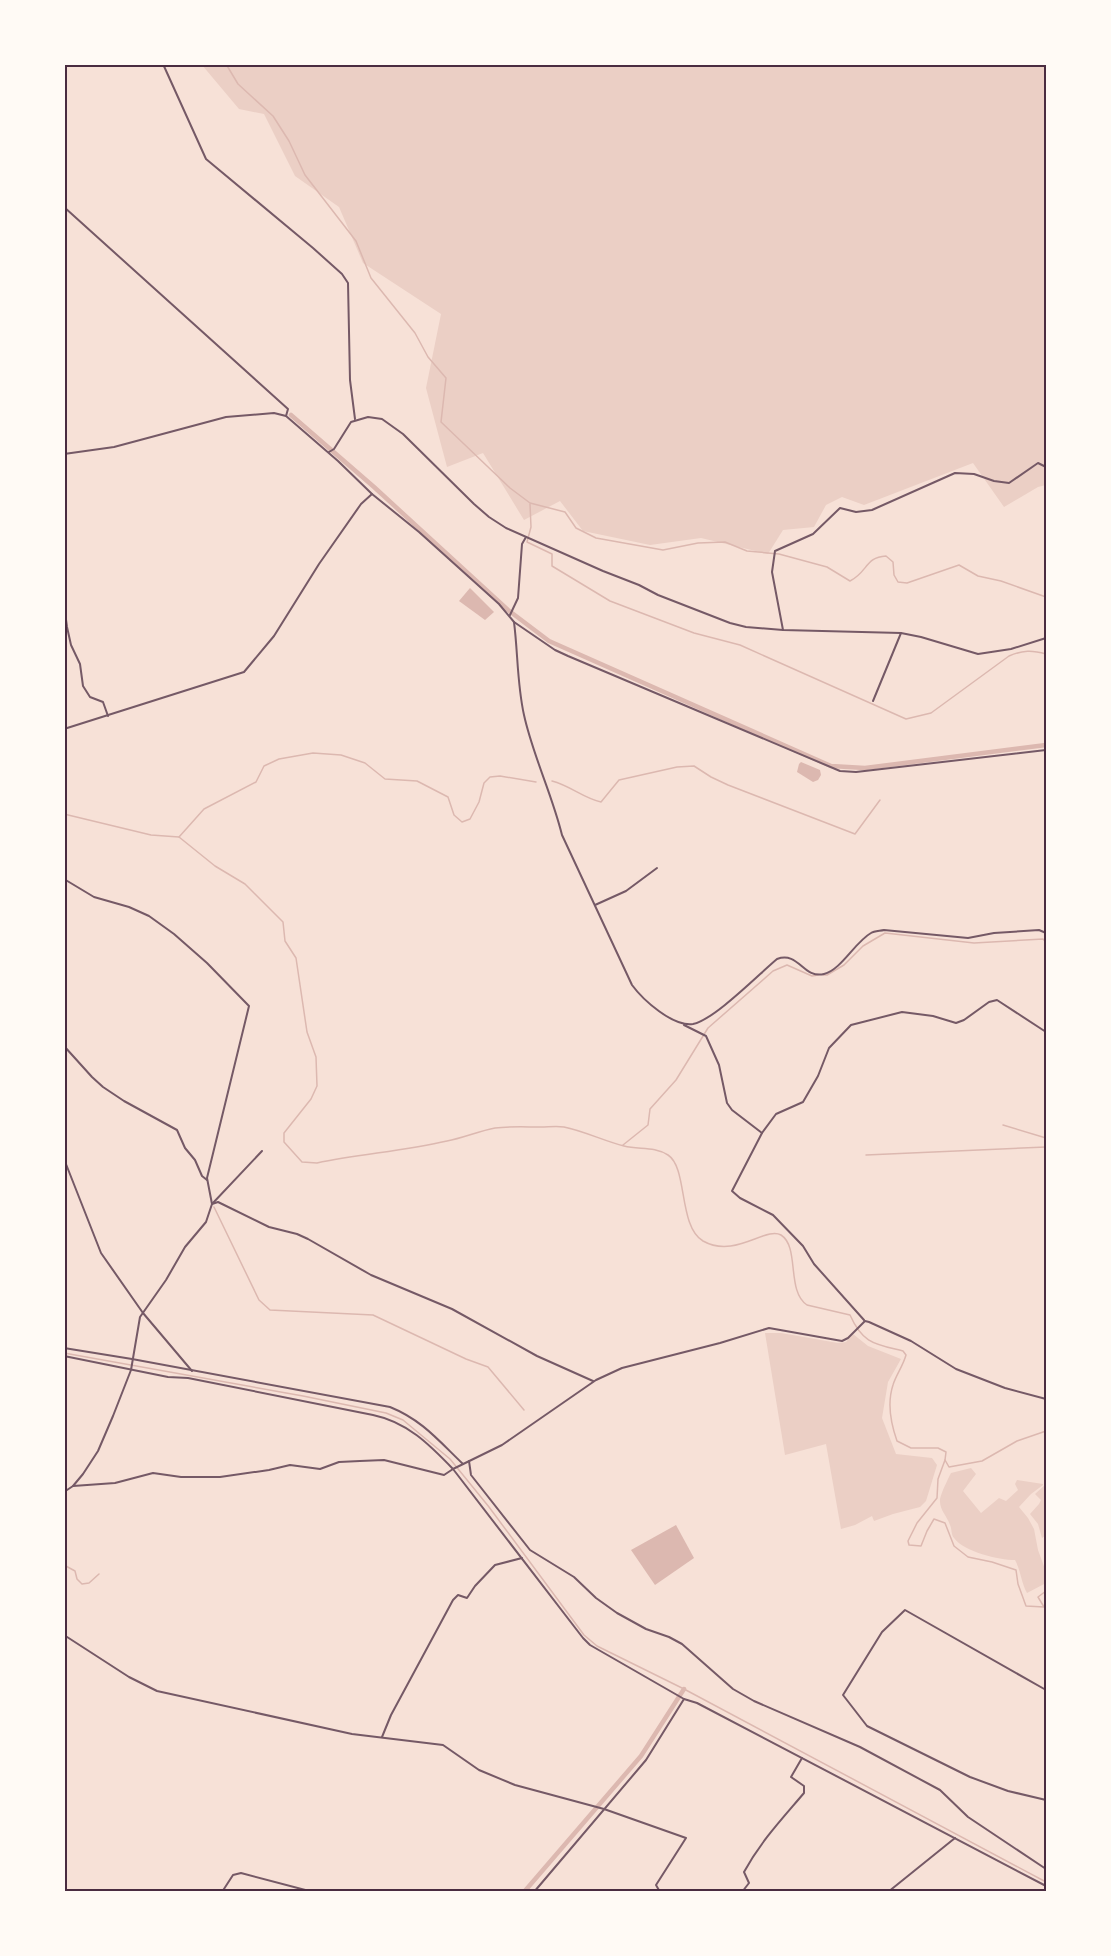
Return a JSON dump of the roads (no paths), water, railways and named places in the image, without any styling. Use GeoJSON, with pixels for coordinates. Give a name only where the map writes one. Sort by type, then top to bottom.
{"type":"FeatureCollection","features":[{"type":"Feature","properties":{"kind":"street"},"geometry":{"type":"LineString","coordinates":[[163,64],[206,159],[313,248],[342,274],[348,283],[350,380],[356,421]]}},
{"type":"Feature","properties":{"kind":"street"},"geometry":{"type":"LineString","coordinates":[[64,207],[288,409],[286,416]]}},
{"type":"Feature","properties":{"kind":"street"},"geometry":{"type":"LineString","coordinates":[[64,454],[114,447],[226,417],[274,413],[286,416],[372,494],[418,532],[514,621],[555,650],[568,656],[840,771],[856,772],[1047,750]]}},
{"type":"Feature","properties":{"kind":"street"},"geometry":{"type":"LineString","coordinates":[[328,453],[334,449],[351,422],[368,417],[382,419],[392,424],[489,517],[526,537],[713,617],[746,627],[901,633],[978,654],[1011,649],[1047,638]]}},
{"type":"Feature","properties":{"kind":"street"},"geometry":{"type":"LineString","coordinates":[[783,630],[772,572],[775,551],[813,534],[840,508],[856,512],[872,510],[890,500],[955,473],[974,474],[1009,483],[1038,463],[1047,467]]}},
{"type":"Feature","properties":{"kind":"street"},"geometry":{"type":"LineString","coordinates":[[64,729],[244,672],[274,636],[319,564],[361,504],[372,494]]}},
{"type":"Feature","properties":{"kind":"street"},"geometry":{"type":"LineString","coordinates":[[510,615],[518,598],[522,544],[526,537]]}},
{"type":"Feature","properties":{"kind":"street"},"geometry":{"type":"LineString","coordinates":[[64,605],[71,645],[80,664],[83,686],[90,697],[103,702],[108,716]]}},
{"type":"Feature","properties":{"kind":"street"},"geometry":{"type":"LineString","coordinates":[[514,621],[518,648],[520,696],[562,835],[632,985],[640,996],[658,1011],[706,1036],[719,1065],[727,1103],[732,1110],[762,1133]]}},
{"type":"Feature","properties":{"kind":"street"},"geometry":{"type":"LineString","coordinates":[[873,701],[901,633]]}},
{"type":"Feature","properties":{"kind":"street"},"geometry":{"type":"LineString","coordinates":[[595,905],[626,891],[657,868]]}},
{"type":"Feature","properties":{"kind":"street"},"geometry":{"type":"LineString","coordinates":[[64,879],[94,897],[129,907],[149,916],[207,963],[249,1006],[207,1181],[212,1204]]}},
{"type":"Feature","properties":{"kind":"street"},"geometry":{"type":"LineString","coordinates":[[681,1024],[693,1024],[710,1016],[777,959],[785,956],[792,958],[810,973],[824,974],[838,964],[871,932],[885,930],[968,939],[994,933],[1039,930],[1047,933]]}},
{"type":"Feature","properties":{"kind":"street"},"geometry":{"type":"LineString","coordinates":[[1047,1032],[997,1000],[988,1002],[964,1020],[956,1023],[933,1016],[902,1012],[851,1025],[829,1048],[818,1077],[803,1102],[776,1114],[762,1133],[732,1187],[732,1191],[740,1198],[773,1215],[803,1245],[814,1264],[865,1321],[911,1341],[956,1369],[1005,1388],[1047,1399]]}},
{"type":"Feature","properties":{"kind":"street"},"geometry":{"type":"LineString","coordinates":[[64,1046],[103,1087],[177,1130],[185,1149],[195,1160],[202,1176],[207,1181]]}},
{"type":"Feature","properties":{"kind":"street"},"geometry":{"type":"LineString","coordinates":[[64,1492],[73,1486],[83,1474],[98,1450],[131,1370],[139,1321],[143,1313],[184,1247],[206,1222],[212,1204],[262,1151]]}},
{"type":"Feature","properties":{"kind":"street"},"geometry":{"type":"LineString","coordinates":[[64,1159],[101,1253],[143,1313],[192,1371]]}},
{"type":"Feature","properties":{"kind":"street"},"geometry":{"type":"LineString","coordinates":[[212,1204],[218,1202],[269,1227],[297,1234],[371,1275],[452,1309],[537,1356],[594,1381]]}},
{"type":"Feature","properties":{"kind":"street"},"geometry":{"type":"LineString","coordinates":[[73,1486],[115,1482],[153,1473],[181,1477],[220,1477],[290,1465],[320,1469],[339,1462],[360,1461],[393,1462],[444,1475],[502,1445],[594,1381],[622,1368],[769,1328],[842,1341],[865,1321]]}},
{"type":"Feature","properties":{"kind":"street"},"geometry":{"type":"LineString","coordinates":[[64,1348],[390,1407],[409,1415],[426,1428],[462,1464]]}},
{"type":"Feature","properties":{"kind":"street"},"geometry":{"type":"LineString","coordinates":[[64,1356],[168,1377],[188,1378],[391,1419],[410,1429],[455,1468],[577,1631],[590,1645],[684,1699],[697,1703],[1047,1886]]}},
{"type":"Feature","properties":{"kind":"street"},"geometry":{"type":"LineString","coordinates":[[469,1461],[471,1475],[530,1550],[574,1578],[596,1598],[646,1629],[682,1644],[728,1685],[754,1701],[860,1747],[940,1790],[968,1817],[1047,1869]]}},
{"type":"Feature","properties":{"kind":"street"},"geometry":{"type":"LineString","coordinates":[[382,1737],[391,1715],[453,1600],[458,1595],[467,1598],[495,1565],[522,1558]]}},
{"type":"Feature","properties":{"kind":"street"},"geometry":{"type":"LineString","coordinates":[[1047,1690],[905,1610],[882,1632],[843,1695],[867,1726],[970,1777],[1008,1791],[1047,1800]]}},
{"type":"Feature","properties":{"kind":"street"},"geometry":{"type":"LineString","coordinates":[[64,1635],[129,1677],[157,1691],[352,1734],[443,1745],[479,1770],[515,1785],[604,1809],[686,1838],[656,1885],[660,1892]]}},
{"type":"Feature","properties":{"kind":"street"},"geometry":{"type":"LineString","coordinates":[[534,1892],[646,1760],[684,1699]]}},
{"type":"Feature","properties":{"kind":"street"},"geometry":{"type":"LineString","coordinates":[[742,1892],[749,1883],[744,1872],[754,1853],[804,1793],[804,1786],[791,1777],[802,1758]]}},
{"type":"Feature","properties":{"kind":"street"},"geometry":{"type":"LineString","coordinates":[[888,1892],[955,1838]]}},
{"type":"Feature","properties":{"kind":"street"},"geometry":{"type":"LineString","coordinates":[[222,1892],[233,1875],[241,1873],[313,1892]]}},
{"type":"Feature","properties":{"kind":"waterway"},"geometry":{"type":"LineString","coordinates":[[226,64],[238,84],[273,116],[289,141],[305,175],[356,241],[371,278],[415,333],[428,357],[446,378],[441,422],[510,488],[530,503],[565,512],[576,528],[596,538],[663,550],[698,543],[725,542],[747,551],[779,554],[827,567],[850,581],[870,562],[879,557],[886,556],[893,562],[894,575],[898,582],[907,583],[959,565],[978,576],[1001,581],[1046,597]]}},
{"type":"Feature","properties":{"kind":"waterway"},"geometry":{"type":"LineString","coordinates":[[291,415],[374,487],[508,610],[549,641],[831,766],[865,768],[1046,745]]}},
{"type":"Feature","properties":{"kind":"waterway"},"geometry":{"type":"LineString","coordinates":[[530,504],[531,527],[527,542],[552,554],[552,566],[610,601],[694,633],[740,645],[906,719],[931,713],[1009,656],[1027,651],[1046,654]]}},
{"type":"Feature","properties":{"kind":"waterway"},"geometry":{"type":"LineString","coordinates":[[179,837],[204,809],[256,782],[264,766],[279,759],[313,753],[341,755],[365,763],[385,779],[417,781],[448,797],[454,815],[462,822],[470,819],[479,802],[484,783],[490,777],[500,776],[536,782]]}},
{"type":"Feature","properties":{"kind":"waterway"},"geometry":{"type":"LineString","coordinates":[[552,781],[601,802],[619,780],[677,767],[694,766],[728,785],[855,834],[880,800]]}},
{"type":"Feature","properties":{"kind":"waterway"},"geometry":{"type":"LineString","coordinates":[[64,814],[151,835],[179,837],[215,866],[245,884],[283,922],[285,941],[296,958],[307,1032],[316,1057],[317,1086],[311,1099],[284,1133],[284,1142],[302,1162],[317,1163],[415,1147],[453,1140],[495,1128],[512,1127],[564,1127],[624,1146],[663,1152],[674,1162],[690,1223],[695,1234],[703,1241],[715,1246],[727,1246],[738,1245],[775,1233],[781,1235],[787,1241],[790,1249],[797,1290],[807,1305],[850,1315],[865,1337],[877,1344],[903,1351],[906,1355],[894,1381],[890,1399],[897,1441],[911,1448],[938,1448],[946,1452],[938,1479],[937,1498],[917,1523],[908,1541],[909,1545],[921,1546],[934,1519],[945,1523],[954,1546],[968,1557],[1016,1570],[1018,1584],[1026,1606],[1044,1607],[1038,1597],[1046,1591]]}},
{"type":"Feature","properties":{"kind":"waterway"},"geometry":{"type":"LineString","coordinates":[[823,975],[844,965],[863,946],[885,933],[974,943],[1043,939],[1046,942]]}},
{"type":"Feature","properties":{"kind":"waterway"},"geometry":{"type":"LineString","coordinates":[[623,1145],[648,1125],[650,1109],[676,1080],[708,1028],[773,971],[787,965],[812,976],[818,975]]}},
{"type":"Feature","properties":{"kind":"waterway"},"geometry":{"type":"LineString","coordinates":[[1003,1125],[1046,1138]]}},
{"type":"Feature","properties":{"kind":"waterway"},"geometry":{"type":"LineString","coordinates":[[866,1155],[1046,1147]]}},
{"type":"Feature","properties":{"kind":"waterway"},"geometry":{"type":"LineString","coordinates":[[214,1207],[259,1300],[270,1310],[373,1315],[488,1367],[524,1410]]}},
{"type":"Feature","properties":{"kind":"waterway"},"geometry":{"type":"LineString","coordinates":[[64,1353],[303,1396],[386,1413],[403,1420],[450,1459],[489,1507],[584,1635],[597,1646],[684,1689],[1046,1882]]}},
{"type":"Feature","properties":{"kind":"waterway"},"geometry":{"type":"LineString","coordinates":[[945,1460],[949,1467],[982,1461],[1017,1441],[1046,1431]]}},
{"type":"Feature","properties":{"kind":"waterway"},"geometry":{"type":"LineString","coordinates":[[64,1565],[75,1571],[77,1579],[82,1584],[89,1583],[99,1574]]}},
{"type":"Feature","properties":{"kind":"waterway"},"geometry":{"type":"LineString","coordinates":[[524,1892],[641,1756],[684,1689]]}}]}
